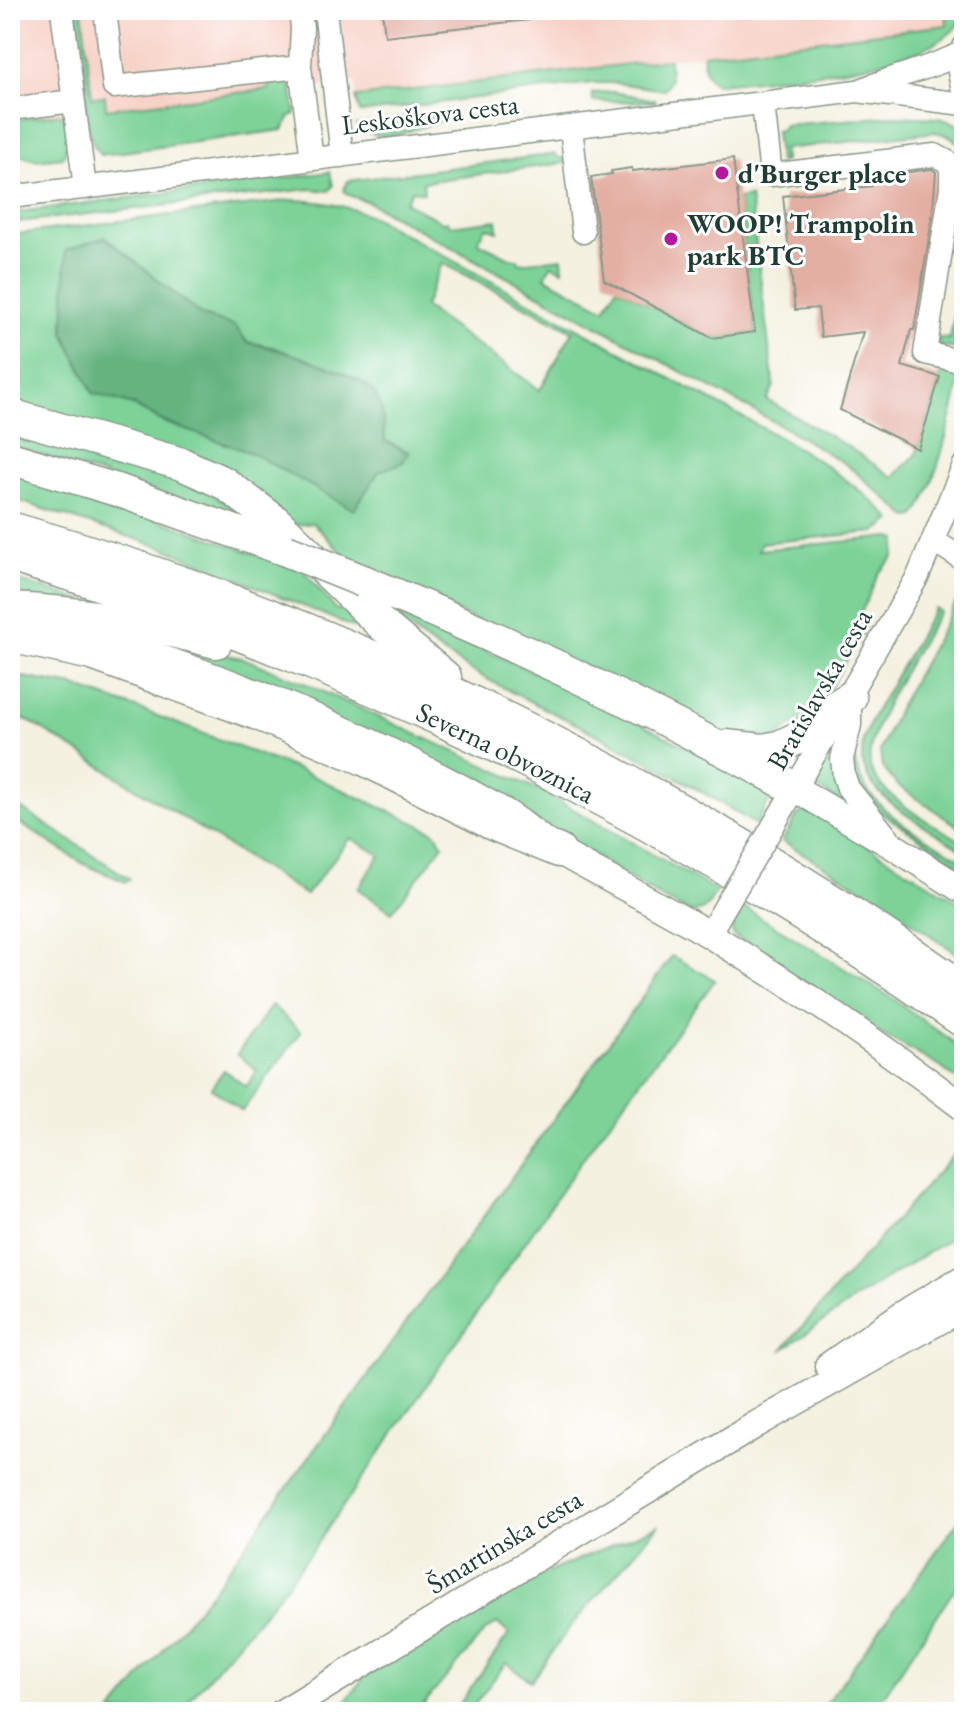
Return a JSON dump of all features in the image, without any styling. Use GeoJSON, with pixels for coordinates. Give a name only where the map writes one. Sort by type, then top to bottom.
{"type":"FeatureCollection","features":[{"type":"Feature","properties":{"kind":"highway"},"geometry":{"type":"LineString","coordinates":[[10,415],[182,464],[224,483],[275,521],[421,659],[496,715]]}},
{"type":"Feature","properties":{"kind":"highway"},"geometry":{"type":"LineString","coordinates":[[10,458],[120,491],[363,581],[518,648],[712,743],[796,789]]}},
{"type":"Feature","properties":{"kind":"highway","name":"Severna obvoznica"},"geometry":{"type":"LineString","coordinates":[[10,528],[126,563],[220,597],[327,639],[496,715],[631,783],[732,840],[845,909],[964,989]]}},
{"type":"Feature","properties":{"kind":"highway","name":"Severna obvoznica"},"geometry":{"type":"LineString","coordinates":[[10,556],[182,612],[365,685],[544,769],[713,862],[834,934],[964,1022]]}},
{"type":"Feature","properties":{"kind":"highway"},"geometry":{"type":"LineString","coordinates":[[10,609],[125,623],[211,641],[365,685]]}},
{"type":"Feature","properties":{"kind":"highway"},"geometry":{"type":"LineString","coordinates":[[10,636],[92,654],[258,714],[364,759],[495,825],[559,851]]}},
{"type":"Feature","properties":{"kind":"highway"},"geometry":{"type":"LineString","coordinates":[[712,743],[750,750],[779,747],[806,734],[822,715],[850,698]]}},
{"type":"Feature","properties":{"kind":"main road"},"geometry":{"type":"LineString","coordinates":[[10,616],[119,644],[308,716],[505,812],[559,851],[709,934],[877,1044],[964,1108]]}},
{"type":"Feature","properties":{"kind":"main road"},"geometry":{"type":"LineString","coordinates":[[796,789],[964,891]]}},
{"type":"Feature","properties":{"kind":"main road","name":"Šmartinska cesta"},"geometry":{"type":"LineString","coordinates":[[757,1424],[814,1376],[873,1334],[964,1278]]}},
{"type":"Feature","properties":{"kind":"main road","name":"Šmartinska cesta"},"geometry":{"type":"LineString","coordinates":[[283,1712],[757,1424],[964,1307]]}},
{"type":"Feature","properties":{"kind":"street"},"geometry":{"type":"LineString","coordinates":[[62,10],[85,188]]}},
{"type":"Feature","properties":{"kind":"street"},"geometry":{"type":"LineString","coordinates":[[105,10],[114,87],[300,67]]}},
{"type":"Feature","properties":{"kind":"street"},"geometry":{"type":"LineString","coordinates":[[300,10],[300,67],[312,159]]}},
{"type":"Feature","properties":{"kind":"street"},"geometry":{"type":"LineString","coordinates":[[325,10],[342,156]]}},
{"type":"Feature","properties":{"kind":"street"},"geometry":{"type":"LineString","coordinates":[[963,50],[959,72],[964,96]]}},
{"type":"Feature","properties":{"kind":"street","name":"Leskoškova cesta"},"geometry":{"type":"LineString","coordinates":[[868,92],[886,79],[931,68],[963,50]]}},
{"type":"Feature","properties":{"kind":"street","name":"Leskoškova cesta"},"geometry":{"type":"LineString","coordinates":[[10,197],[763,103],[908,88],[964,96]]}},
{"type":"Feature","properties":{"kind":"street"},"geometry":{"type":"LineString","coordinates":[[10,109],[73,101]]}},
{"type":"Feature","properties":{"kind":"street"},"geometry":{"type":"LineString","coordinates":[[763,103],[771,175],[935,155],[948,162],[951,188],[925,353],[964,362]]}},
{"type":"Feature","properties":{"kind":"street"},"geometry":{"type":"LineString","coordinates":[[571,127],[583,232]]}},
{"type":"Feature","properties":{"kind":"street","name":"Bratislavska cesta"},"geometry":{"type":"LineString","coordinates":[[709,934],[850,698],[918,576],[964,465]]}},
{"type":"Feature","properties":{"kind":"street"},"geometry":{"type":"LineString","coordinates":[[934,541],[964,560]]}},
{"type":"Feature","properties":{"kind":"street"},"geometry":{"type":"LineString","coordinates":[[850,698],[850,725],[842,759],[844,776],[848,788],[893,846]]}},
{"type":"Feature","properties":{"kind":"shaded area"},"geometry":{"type":"Polygon","coordinates":[[[10,10],[957,10],[946,11],[947,25],[356,97],[355,82],[10,123],[10,10]]]}},
{"type":"Feature","properties":{"kind":"green space"},"geometry":{"type":"Polygon","coordinates":[[[76,10],[82,10],[92,97],[105,96],[106,109],[269,89],[268,77],[280,78],[291,86],[296,114],[290,116],[283,130],[101,155],[89,129],[76,10]]]}},
{"type":"Feature","properties":{"kind":"green space"},"geometry":{"type":"Polygon","coordinates":[[[964,10],[953,30],[929,46],[856,67],[717,84],[709,78],[704,67],[703,54],[947,25],[946,11],[964,10]]]}},
{"type":"Feature","properties":{"kind":"green space"},"geometry":{"type":"Polygon","coordinates":[[[669,59],[670,80],[664,90],[592,83],[360,113],[356,97],[669,59]]]}},
{"type":"Feature","properties":{"kind":"green space"},"geometry":{"type":"Polygon","coordinates":[[[613,92],[656,102],[593,101],[592,93],[613,92]]]}},
{"type":"Feature","properties":{"kind":"green space"},"geometry":{"type":"Polygon","coordinates":[[[443,112],[443,121],[388,136],[378,136],[357,125],[443,112]]]}},
{"type":"Feature","properties":{"kind":"green space"},"geometry":{"type":"Polygon","coordinates":[[[59,114],[66,120],[67,130],[63,157],[35,160],[10,152],[10,120],[59,114]]]}},
{"type":"Feature","properties":{"kind":"green space"},"geometry":{"type":"Polygon","coordinates":[[[893,116],[938,118],[952,122],[964,128],[964,148],[950,136],[936,132],[783,149],[784,161],[779,162],[775,131],[781,130],[784,125],[893,116]]]}},
{"type":"Feature","properties":{"kind":"green space"},"geometry":{"type":"Polygon","coordinates":[[[555,154],[565,163],[423,182],[424,193],[412,190],[405,202],[442,222],[448,221],[450,226],[497,220],[498,231],[486,227],[478,242],[518,259],[519,263],[562,258],[563,270],[551,265],[545,277],[605,309],[617,287],[712,338],[755,332],[738,199],[750,197],[774,386],[767,400],[847,446],[893,477],[916,455],[943,366],[961,377],[930,488],[915,516],[908,517],[847,465],[789,430],[368,202],[346,194],[344,190],[348,181],[555,154]]]}},
{"type":"Feature","properties":{"kind":"green space"},"geometry":{"type":"Polygon","coordinates":[[[330,172],[333,186],[329,191],[310,189],[10,223],[10,213],[330,172]]]}},
{"type":"Feature","properties":{"kind":"green space"},"geometry":{"type":"Polygon","coordinates":[[[292,200],[332,204],[371,216],[769,431],[821,463],[870,499],[892,520],[875,532],[761,543],[758,550],[891,537],[897,539],[894,557],[879,573],[860,615],[865,629],[821,704],[776,738],[722,734],[351,563],[313,523],[296,525],[10,403],[10,235],[292,200]],[[105,237],[93,393],[133,405],[164,422],[252,453],[354,509],[379,471],[402,463],[409,452],[385,441],[382,410],[351,377],[273,347],[247,342],[235,326],[202,316],[105,237]],[[442,263],[424,307],[540,390],[573,331],[442,263]]]}},
{"type":"Feature","properties":{"kind":"green space"},"geometry":{"type":"Polygon","coordinates":[[[105,237],[202,316],[235,326],[247,342],[335,369],[366,385],[380,404],[385,441],[409,453],[402,463],[379,471],[354,510],[252,453],[164,422],[133,405],[93,393],[64,333],[66,250],[105,237]]]}},
{"type":"Feature","properties":{"kind":"green space"},"geometry":{"type":"Polygon","coordinates":[[[964,262],[964,349],[940,347],[939,338],[950,339],[964,262]]]}},
{"type":"Feature","properties":{"kind":"green space"},"geometry":{"type":"Polygon","coordinates":[[[10,429],[194,483],[267,529],[10,445],[10,429]]]}},
{"type":"Feature","properties":{"kind":"green space"},"geometry":{"type":"Polygon","coordinates":[[[10,471],[57,484],[304,571],[336,610],[349,608],[364,629],[164,548],[10,498],[10,471]]]}},
{"type":"Feature","properties":{"kind":"green space"},"geometry":{"type":"Polygon","coordinates":[[[10,578],[102,607],[10,598],[10,578]]]}},
{"type":"Feature","properties":{"kind":"green space"},"geometry":{"type":"Polygon","coordinates":[[[964,588],[964,830],[897,785],[882,767],[880,751],[897,711],[964,588]]]}},
{"type":"Feature","properties":{"kind":"green space"},"geometry":{"type":"Polygon","coordinates":[[[382,604],[585,695],[770,790],[769,801],[756,825],[666,772],[473,671],[426,641],[382,604]]]}},
{"type":"Feature","properties":{"kind":"green space"},"geometry":{"type":"Polygon","coordinates":[[[935,608],[940,611],[906,667],[882,715],[873,737],[870,757],[872,772],[888,793],[964,843],[964,851],[884,797],[869,780],[862,761],[863,740],[874,714],[935,608]]]}},
{"type":"Feature","properties":{"kind":"green space"},"geometry":{"type":"Polygon","coordinates":[[[134,638],[243,658],[304,683],[539,790],[717,891],[706,908],[693,913],[665,900],[533,818],[134,638]]]}},
{"type":"Feature","properties":{"kind":"green space"},"geometry":{"type":"Polygon","coordinates":[[[10,675],[70,685],[299,770],[435,832],[443,845],[392,912],[358,889],[380,855],[350,838],[306,895],[32,723],[10,719],[10,675]]]}},
{"type":"Feature","properties":{"kind":"green space"},"geometry":{"type":"Polygon","coordinates":[[[854,744],[856,765],[864,784],[876,800],[909,828],[964,861],[964,868],[873,807],[852,778],[854,744]]]}},
{"type":"Feature","properties":{"kind":"green space"},"geometry":{"type":"Polygon","coordinates":[[[829,757],[832,757],[845,804],[812,785],[829,757]]]}},
{"type":"Feature","properties":{"kind":"green space"},"geometry":{"type":"Polygon","coordinates":[[[10,801],[130,879],[126,882],[84,864],[10,817],[10,801]]]}},
{"type":"Feature","properties":{"kind":"green space"},"geometry":{"type":"Polygon","coordinates":[[[803,811],[810,811],[964,905],[964,958],[863,889],[782,841],[803,811]]]}},
{"type":"Feature","properties":{"kind":"green space"},"geometry":{"type":"Polygon","coordinates":[[[742,906],[892,998],[964,1050],[964,1085],[939,1066],[871,1028],[733,935],[732,928],[742,906]]]}},
{"type":"Feature","properties":{"kind":"green space"},"geometry":{"type":"Polygon","coordinates":[[[672,956],[715,980],[587,1153],[319,1541],[276,1598],[179,1712],[112,1712],[212,1591],[672,956]]]}},
{"type":"Feature","properties":{"kind":"green space"},"geometry":{"type":"Polygon","coordinates":[[[272,1005],[301,1032],[242,1111],[211,1088],[224,1070],[246,1087],[257,1070],[237,1054],[272,1005]]]}},
{"type":"Feature","properties":{"kind":"green space"},"geometry":{"type":"Polygon","coordinates":[[[961,1146],[964,1149],[964,1221],[949,1239],[781,1351],[961,1146]]]}},
{"type":"Feature","properties":{"kind":"green space"},"geometry":{"type":"Polygon","coordinates":[[[964,1513],[964,1575],[873,1712],[820,1712],[964,1513]]]}},
{"type":"Feature","properties":{"kind":"green space"},"geometry":{"type":"Polygon","coordinates":[[[659,1525],[570,1627],[531,1681],[506,1663],[469,1712],[454,1712],[509,1634],[497,1623],[485,1631],[417,1712],[338,1712],[364,1677],[482,1606],[528,1581],[659,1525]]]}},
{"type":"Feature","properties":{"kind":"building"},"geometry":{"type":"Polygon","coordinates":[[[382,10],[528,10],[529,20],[385,36],[382,10]]]}},
{"type":"Feature","properties":{"kind":"building","name":"WOOP! Trampolin park BTC"},"geometry":{"type":"Polygon","coordinates":[[[733,159],[755,332],[712,338],[604,280],[591,177],[632,168],[632,171],[733,159]]]}},
{"type":"Feature","properties":{"kind":"building"},"geometry":{"type":"Polygon","coordinates":[[[932,169],[936,172],[932,219],[914,330],[911,330],[902,366],[940,377],[918,449],[840,410],[863,332],[821,337],[818,308],[795,310],[783,196],[872,186],[872,177],[932,169]]]}},
{"type":"Feature","properties":{"kind":"place","name":"d'Burger place"},"geometry":{"type":"Point","coordinates":[722,173]}},
{"type":"Feature","properties":{"kind":"place","name":"WOOP! Trampolin park BTC"},"geometry":{"type":"Point","coordinates":[671,239]}}]}
